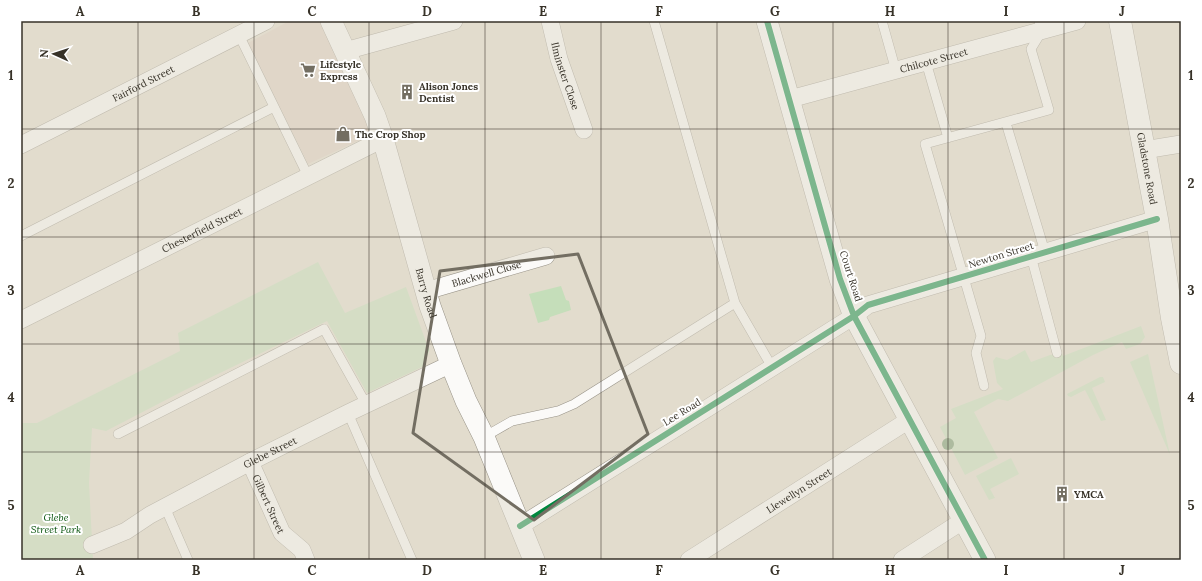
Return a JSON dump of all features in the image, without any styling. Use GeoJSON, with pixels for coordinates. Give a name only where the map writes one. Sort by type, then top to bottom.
{"type":"FeatureCollection","features":[{"type":"Feature","properties":{"kind":"main road","name":"Gladstone Road"},"geometry":{"type":"LineString","coordinates":[[1120,21],[1176,317],[1181,363]]}},
{"type":"Feature","properties":{"kind":"street","name":"Fairford Street"},"geometry":{"type":"LineString","coordinates":[[21,145],[266,21]]}},
{"type":"Feature","properties":{"kind":"street","name":"Barry Road"},"geometry":{"type":"LineString","coordinates":[[332,21],[375,116],[383,139],[426,291],[451,364],[466,401],[484,437],[534,560]]}},
{"type":"Feature","properties":{"kind":"street"},"geometry":{"type":"LineString","coordinates":[[345,51],[454,21]]}},
{"type":"Feature","properties":{"kind":"street","name":"Ilminster Close"},"geometry":{"type":"LineString","coordinates":[[550,21],[559,60],[584,130]]}},
{"type":"Feature","properties":{"kind":"street","name":"Court Road"},"geometry":{"type":"LineString","coordinates":[[767,21],[840,279],[854,316],[985,560]]}},
{"type":"Feature","properties":{"kind":"street","name":"Chilcote Street"},"geometry":{"type":"LineString","coordinates":[[790,99],[926,62],[1040,26],[1077,21]]}},
{"type":"Feature","properties":{"kind":"street","name":"Chesterfield Street"},"geometry":{"type":"LineString","coordinates":[[21,320],[383,139]]}},
{"type":"Feature","properties":{"kind":"street"},"geometry":{"type":"LineString","coordinates":[[1144,150],[1181,144]]}},
{"type":"Feature","properties":{"kind":"street","name":"Newton Street"},"geometry":{"type":"LineString","coordinates":[[854,316],[868,305],[1157,219]]}},
{"type":"Feature","properties":{"kind":"street","name":"Blackwell Close"},"geometry":{"type":"LineString","coordinates":[[426,291],[546,256]]}},
{"type":"Feature","properties":{"kind":"street","name":"Lee Road"},"geometry":{"type":"LineString","coordinates":[[520,526],[854,316]]}},
{"type":"Feature","properties":{"kind":"street","name":"Glebe Street"},"geometry":{"type":"LineString","coordinates":[[92,545],[126,532],[150,515],[250,462],[366,404],[451,364]]}},
{"type":"Feature","properties":{"kind":"street","name":"Llewellyn Street"},"geometry":{"type":"LineString","coordinates":[[689,560],[909,420]]}},
{"type":"Feature","properties":{"kind":"street","name":"Gilbert Street"},"geometry":{"type":"LineString","coordinates":[[250,462],[282,533],[302,550],[306,560]]}},
{"type":"Feature","properties":{"kind":"street"},"geometry":{"type":"LineString","coordinates":[[902,560],[964,520]]}},
{"type":"Feature","properties":{"kind":"lane"},"geometry":{"type":"LineString","coordinates":[[654,21],[735,303],[772,367]]}},
{"type":"Feature","properties":{"kind":"lane"},"geometry":{"type":"LineString","coordinates":[[882,21],[896,70]]}},
{"type":"Feature","properties":{"kind":"lane"},"geometry":{"type":"LineString","coordinates":[[984,386],[976,353],[981,336],[925,144],[1049,110],[1031,49],[1040,26]]}},
{"type":"Feature","properties":{"kind":"lane"},"geometry":{"type":"LineString","coordinates":[[239,35],[308,176]]}},
{"type":"Feature","properties":{"kind":"lane"},"geometry":{"type":"LineString","coordinates":[[926,62],[948,138]]}},
{"type":"Feature","properties":{"kind":"lane"},"geometry":{"type":"LineString","coordinates":[[21,236],[274,107]]}},
{"type":"Feature","properties":{"kind":"lane"},"geometry":{"type":"LineString","coordinates":[[1006,123],[1038,254],[1057,353]]}},
{"type":"Feature","properties":{"kind":"lane"},"geometry":{"type":"LineString","coordinates":[[484,437],[512,421],[558,411],[574,404],[735,303]]}},
{"type":"Feature","properties":{"kind":"lane"},"geometry":{"type":"LineString","coordinates":[[118,434],[324,329],[366,404]]}},
{"type":"Feature","properties":{"kind":"lane"},"geometry":{"type":"LineString","coordinates":[[348,413],[412,560]]}},
{"type":"Feature","properties":{"kind":"lane"},"geometry":{"type":"LineString","coordinates":[[165,507],[188,560]]}},
{"type":"Feature","properties":{"kind":"highlighted area"},"geometry":{"type":"Polygon","coordinates":[[[578,254],[648,434],[534,520],[413,433],[440,271],[578,254]]]}},
{"type":"Feature","properties":{"kind":"shaded area"},"geometry":{"type":"Polygon","coordinates":[[[289,21],[323,21],[375,133],[308,164],[248,43],[289,21]]]}},
{"type":"Feature","properties":{"kind":"green space","name":"Glebe Street Park"},"geometry":{"type":"Polygon","coordinates":[[[318,262],[345,313],[406,287],[429,350],[424,366],[367,393],[327,321],[185,390],[106,431],[92,428],[89,483],[93,560],[21,560],[21,423],[37,423],[180,351],[178,333],[318,262]]]}},
{"type":"Feature","properties":{"kind":"green space"},"geometry":{"type":"Polygon","coordinates":[[[561,286],[566,300],[569,301],[571,310],[550,317],[549,320],[538,323],[529,294],[561,286]]]}},
{"type":"Feature","properties":{"kind":"green space"},"geometry":{"type":"Polygon","coordinates":[[[1141,326],[1145,337],[1140,344],[1126,349],[1122,342],[1093,355],[1008,401],[998,399],[974,412],[998,458],[965,475],[940,427],[956,418],[951,409],[1003,389],[997,383],[993,361],[996,357],[1007,360],[1025,350],[1031,362],[1050,355],[1062,353],[1063,356],[1141,326]]]}},
{"type":"Feature","properties":{"kind":"green space"},"geometry":{"type":"Polygon","coordinates":[[[1148,354],[1170,455],[1130,362],[1148,354]]]}},
{"type":"Feature","properties":{"kind":"green space"},"geometry":{"type":"Polygon","coordinates":[[[1100,377],[1103,377],[1105,382],[1092,388],[1106,420],[1101,421],[1085,390],[1071,397],[1067,394],[1100,377]]]}},
{"type":"Feature","properties":{"kind":"green space"},"geometry":{"type":"Polygon","coordinates":[[[1011,458],[1019,474],[990,489],[995,498],[989,500],[976,476],[1011,458]]]}},
{"type":"Feature","properties":{"kind":"cycle path"},"geometry":{"type":"LineString","coordinates":[[767,21],[840,279],[854,316],[985,560]]}},
{"type":"Feature","properties":{"kind":"cycle path"},"geometry":{"type":"LineString","coordinates":[[520,526],[854,316],[868,305],[1157,219]]}},
{"type":"Feature","properties":{"kind":"place","name":"Lifestyle Express"},"geometry":{"type":"Point","coordinates":[308,70]}},
{"type":"Feature","properties":{"kind":"place","name":"Alison Jones Dentist"},"geometry":{"type":"Point","coordinates":[407,92]}},
{"type":"Feature","properties":{"kind":"place","name":"The Crop Shop"},"geometry":{"type":"Point","coordinates":[343,134]}},
{"type":"Feature","properties":{"kind":"place","name":"YMCA"},"geometry":{"type":"Point","coordinates":[1062,494]}}]}
